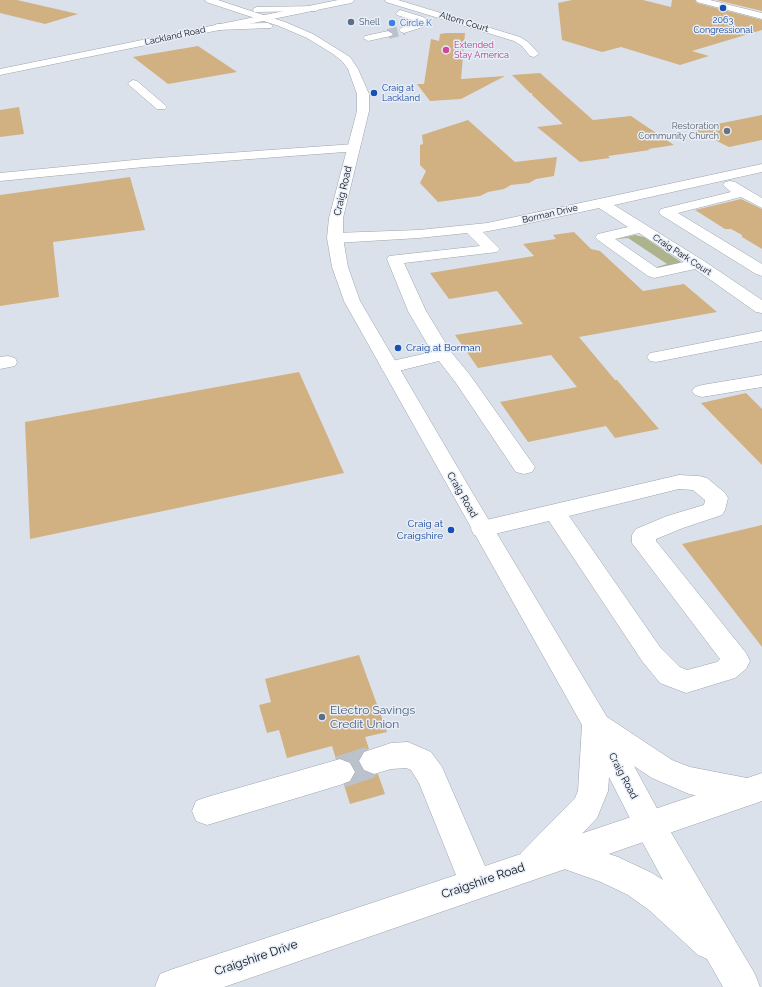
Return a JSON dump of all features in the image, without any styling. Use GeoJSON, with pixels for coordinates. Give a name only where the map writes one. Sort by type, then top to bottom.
{"type":"FeatureCollection","features":[{"type":"Feature","properties":{"kind":"main road"},"geometry":{"type":"LineString","coordinates":[[209,0],[235,8],[272,10],[316,8]]}},
{"type":"Feature","properties":{"kind":"main road","name":"Lackland Road"},"geometry":{"type":"LineString","coordinates":[[0,72],[351,0]]}},
{"type":"Feature","properties":{"kind":"main road","name":"Altom Court"},"geometry":{"type":"LineString","coordinates":[[389,0],[517,39],[525,44],[534,54]]}},
{"type":"Feature","properties":{"kind":"main road"},"geometry":{"type":"LineString","coordinates":[[700,0],[750,13],[761,10]]}},
{"type":"Feature","properties":{"kind":"main road"},"geometry":{"type":"LineString","coordinates":[[217,27],[228,20],[235,8]]}},
{"type":"Feature","properties":{"kind":"main road","name":"Craig Road"},"geometry":{"type":"LineString","coordinates":[[235,8],[297,30],[318,40],[346,59],[355,74],[363,94],[363,111],[336,218],[335,238],[340,267],[352,301],[482,529],[596,724],[649,824],[742,987]]}},
{"type":"Feature","properties":{"kind":"main road"},"geometry":{"type":"LineString","coordinates":[[217,27],[254,26],[297,30],[298,20],[300,17],[316,8]]}},
{"type":"Feature","properties":{"kind":"main road"},"geometry":{"type":"LineString","coordinates":[[737,10],[761,10]]}},
{"type":"Feature","properties":{"kind":"main road"},"geometry":{"type":"LineString","coordinates":[[397,12],[423,21],[420,25],[404,30]]}},
{"type":"Feature","properties":{"kind":"main road"},"geometry":{"type":"LineString","coordinates":[[368,38],[388,34]]}},
{"type":"Feature","properties":{"kind":"main road"},"geometry":{"type":"LineString","coordinates":[[132,83],[161,107]]}},
{"type":"Feature","properties":{"kind":"main road"},"geometry":{"type":"LineString","coordinates":[[0,177],[354,148]]}},
{"type":"Feature","properties":{"kind":"main road","name":"Borman Drive"},"geometry":{"type":"LineString","coordinates":[[335,238],[419,234],[471,229],[516,222],[762,168]]}},
{"type":"Feature","properties":{"kind":"main road"},"geometry":{"type":"LineString","coordinates":[[717,177],[762,204]]}},
{"type":"Feature","properties":{"kind":"main road"},"geometry":{"type":"LineString","coordinates":[[742,193],[666,212],[762,271]]}},
{"type":"Feature","properties":{"kind":"main road","name":"Craig Park Court"},"geometry":{"type":"LineString","coordinates":[[601,203],[698,264],[762,308]]}},
{"type":"Feature","properties":{"kind":"main road"},"geometry":{"type":"LineString","coordinates":[[641,228],[603,237],[654,273],[698,264]]}},
{"type":"Feature","properties":{"kind":"main road"},"geometry":{"type":"LineString","coordinates":[[471,229],[492,249],[394,259],[417,311],[443,355],[463,379],[524,467]]}},
{"type":"Feature","properties":{"kind":"main road"},"geometry":{"type":"LineString","coordinates":[[656,357],[762,336]]}},
{"type":"Feature","properties":{"kind":"main road"},"geometry":{"type":"LineString","coordinates":[[390,367],[443,355]]}},
{"type":"Feature","properties":{"kind":"main road"},"geometry":{"type":"LineString","coordinates":[[702,391],[762,381]]}},
{"type":"Feature","properties":{"kind":"main road"},"geometry":{"type":"LineString","coordinates":[[482,529],[678,482],[699,483],[717,498],[714,510],[675,522],[644,535],[644,543],[737,661],[726,670],[686,682],[670,675],[651,654],[555,512]]}},
{"type":"Feature","properties":{"kind":"main road"},"geometry":{"type":"LineString","coordinates":[[596,724],[662,769],[688,780],[754,789]]}},
{"type":"Feature","properties":{"kind":"main road"},"geometry":{"type":"LineString","coordinates":[[532,864],[586,808],[593,791],[596,724]]}},
{"type":"Feature","properties":{"kind":"main road"},"geometry":{"type":"LineString","coordinates":[[374,761],[391,756],[408,755],[421,761],[431,776],[476,883]]}},
{"type":"Feature","properties":{"kind":"main road"},"geometry":{"type":"LineString","coordinates":[[207,811],[340,772]]}},
{"type":"Feature","properties":{"kind":"main road","name":"Craigshire Road"},"geometry":{"type":"LineString","coordinates":[[316,937],[754,789]]}},
{"type":"Feature","properties":{"kind":"main road"},"geometry":{"type":"LineString","coordinates":[[563,854],[607,868],[640,884],[661,898],[724,956]]}},
{"type":"Feature","properties":{"kind":"main road","name":"Craigshire Drive"},"geometry":{"type":"LineString","coordinates":[[173,987],[316,937]]}},
{"type":"Feature","properties":{"kind":"green space"},"geometry":{"type":"Polygon","coordinates":[[[635,235],[644,237],[681,262],[678,265],[660,269],[657,267],[667,264],[628,238],[617,239],[635,235]]]}},
{"type":"Feature","properties":{"kind":"building"},"geometry":{"type":"Polygon","coordinates":[[[0,0],[17,0],[78,14],[45,24],[0,13],[0,0]]]}},
{"type":"Feature","properties":{"kind":"building"},"geometry":{"type":"Polygon","coordinates":[[[572,0],[643,0],[671,7],[672,0],[695,0],[697,3],[762,20],[762,30],[692,51],[709,56],[680,65],[621,47],[602,52],[562,40],[558,3],[572,0]]]}},
{"type":"Feature","properties":{"kind":"building"},"geometry":{"type":"Polygon","coordinates":[[[716,0],[762,0],[762,11],[716,0]]]}},
{"type":"Feature","properties":{"kind":"building"},"geometry":{"type":"Polygon","coordinates":[[[465,33],[461,79],[505,76],[461,99],[430,101],[417,84],[424,84],[431,39],[439,41],[440,34],[465,33]]]}},
{"type":"Feature","properties":{"kind":"building"},"geometry":{"type":"Polygon","coordinates":[[[198,46],[237,72],[168,84],[133,57],[198,46]]]}},
{"type":"Feature","properties":{"kind":"building"},"geometry":{"type":"Polygon","coordinates":[[[540,73],[593,120],[631,116],[674,145],[608,156],[610,158],[580,162],[537,127],[563,124],[512,75],[540,73]]]}},
{"type":"Feature","properties":{"kind":"building"},"geometry":{"type":"Polygon","coordinates":[[[19,107],[24,134],[0,137],[0,110],[19,107]]]}},
{"type":"Feature","properties":{"kind":"building","name":"Restoration Community Church"},"geometry":{"type":"Polygon","coordinates":[[[762,115],[762,140],[729,147],[692,129],[762,115]]]}},
{"type":"Feature","properties":{"kind":"building"},"geometry":{"type":"Polygon","coordinates":[[[468,120],[515,162],[557,157],[554,176],[536,179],[529,183],[511,185],[504,189],[488,192],[480,196],[438,202],[420,183],[426,171],[420,165],[420,145],[423,144],[422,135],[468,120]]]}},
{"type":"Feature","properties":{"kind":"building"},"geometry":{"type":"Polygon","coordinates":[[[130,177],[145,230],[53,242],[59,297],[0,306],[0,195],[130,177]]]}},
{"type":"Feature","properties":{"kind":"building"},"geometry":{"type":"Polygon","coordinates":[[[741,199],[762,209],[762,249],[742,237],[742,235],[731,229],[725,229],[695,210],[741,199]]]}},
{"type":"Feature","properties":{"kind":"building"},"geometry":{"type":"Polygon","coordinates":[[[574,232],[591,249],[600,251],[643,291],[684,284],[717,312],[579,337],[659,429],[615,438],[606,426],[528,442],[500,402],[577,387],[551,355],[478,368],[455,335],[523,324],[497,291],[449,299],[430,273],[534,256],[523,244],[556,239],[553,235],[574,232]]]}},
{"type":"Feature","properties":{"kind":"building"},"geometry":{"type":"Polygon","coordinates":[[[299,372],[344,473],[30,539],[25,422],[299,372]]]}},
{"type":"Feature","properties":{"kind":"building"},"geometry":{"type":"Polygon","coordinates":[[[746,393],[762,409],[762,465],[701,403],[746,393]]]}},
{"type":"Feature","properties":{"kind":"building"},"geometry":{"type":"Polygon","coordinates":[[[762,525],[762,647],[682,544],[762,525]]]}},
{"type":"Feature","properties":{"kind":"building","name":"Electro Savings Credit Union"},"geometry":{"type":"Polygon","coordinates":[[[359,655],[387,732],[365,737],[369,749],[363,751],[358,762],[363,771],[373,775],[378,774],[385,794],[350,804],[344,785],[351,782],[356,773],[351,762],[341,758],[336,759],[332,746],[287,758],[279,730],[267,733],[259,705],[271,702],[265,679],[359,655]]]}},
{"type":"Feature","properties":{"kind":"tunnel"},"geometry":{"type":"LineString","coordinates":[[388,34],[404,30]]}},
{"type":"Feature","properties":{"kind":"tunnel"},"geometry":{"type":"LineString","coordinates":[[340,772],[374,761]]}},
{"type":"Feature","properties":{"kind":"place","name":"2063 Congressional"},"geometry":{"type":"Point","coordinates":[723,8]}},
{"type":"Feature","properties":{"kind":"place","name":"Shell"},"geometry":{"type":"Point","coordinates":[351,22]}},
{"type":"Feature","properties":{"kind":"place","name":"Circle K"},"geometry":{"type":"Point","coordinates":[392,23]}},
{"type":"Feature","properties":{"kind":"place","name":"Extended Stay America"},"geometry":{"type":"Point","coordinates":[446,50]}},
{"type":"Feature","properties":{"kind":"place","name":"Craig at Lackland"},"geometry":{"type":"Point","coordinates":[374,93]}},
{"type":"Feature","properties":{"kind":"place","name":"Restoration Community Church"},"geometry":{"type":"Point","coordinates":[727,131]}},
{"type":"Feature","properties":{"kind":"place","name":"Craig at Borman"},"geometry":{"type":"Point","coordinates":[398,348]}},
{"type":"Feature","properties":{"kind":"place","name":"Craig at Craigshire"},"geometry":{"type":"Point","coordinates":[451,530]}},
{"type":"Feature","properties":{"kind":"place","name":"Electro Savings Credit Union"},"geometry":{"type":"Point","coordinates":[322,717]}}]}
